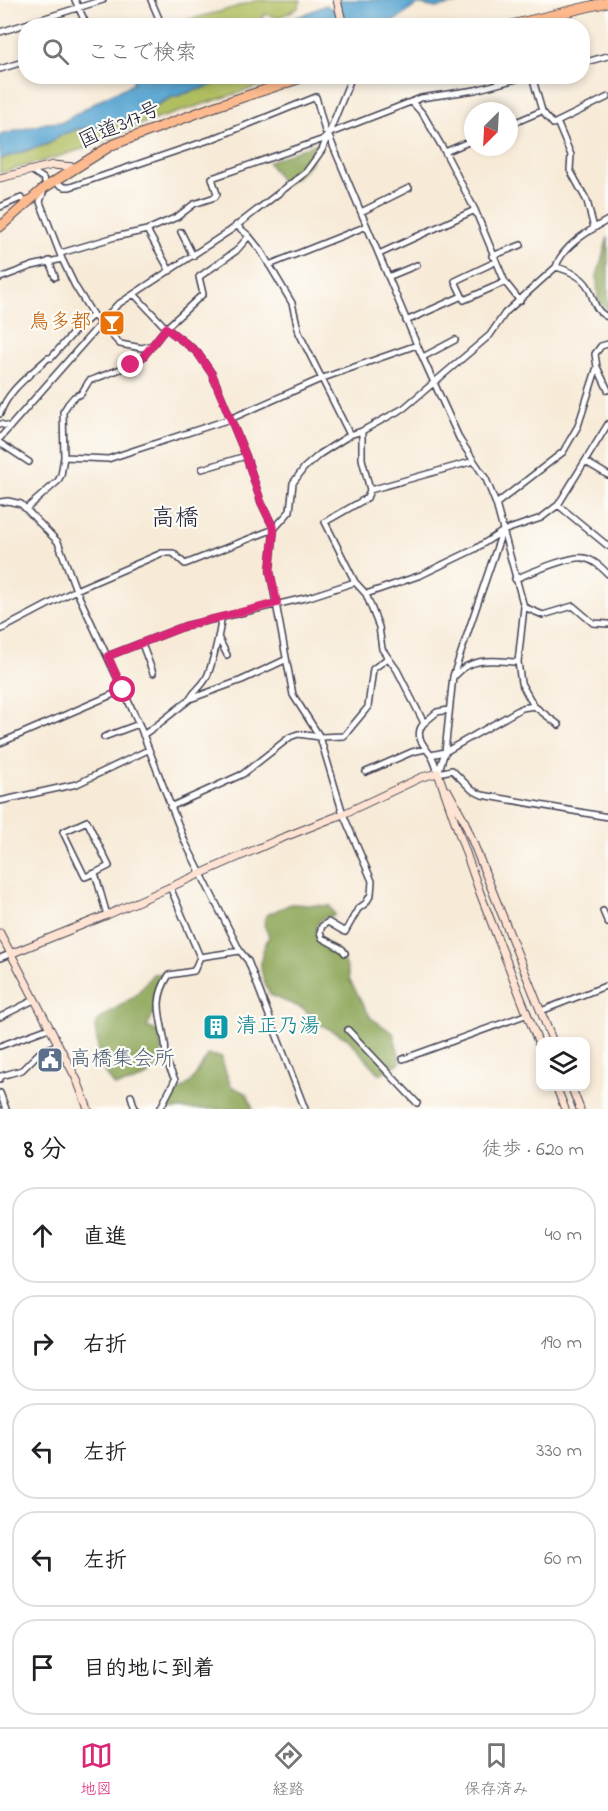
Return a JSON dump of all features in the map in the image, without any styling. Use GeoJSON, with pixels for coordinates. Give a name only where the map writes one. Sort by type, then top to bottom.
{"type":"FeatureCollection","features":[{"type":"Feature","properties":{"kind":"highway"},"geometry":{"type":"LineString","coordinates":[[541,18],[608,2]]}},
{"type":"Feature","properties":{"kind":"highway","name":"国道317号"},"geometry":{"type":"LineString","coordinates":[[0,227],[53,181],[112,145],[146,131],[284,84]]}},
{"type":"Feature","properties":{"kind":"street"},"geometry":{"type":"LineString","coordinates":[[75,0],[83,18]]}},
{"type":"Feature","properties":{"kind":"street"},"geometry":{"type":"LineString","coordinates":[[46,18],[103,0]]}},
{"type":"Feature","properties":{"kind":"street"},"geometry":{"type":"LineString","coordinates":[[151,0],[159,18]]}},
{"type":"Feature","properties":{"kind":"street"},"geometry":{"type":"LineString","coordinates":[[337,0],[341,18]]}},
{"type":"Feature","properties":{"kind":"street"},"geometry":{"type":"LineString","coordinates":[[0,32],[18,27]]}},
{"type":"Feature","properties":{"kind":"street"},"geometry":{"type":"LineString","coordinates":[[590,61],[608,56]]}},
{"type":"Feature","properties":{"kind":"street"},"geometry":{"type":"LineString","coordinates":[[0,69],[18,63]]}},
{"type":"Feature","properties":{"kind":"street"},"geometry":{"type":"LineString","coordinates":[[0,438],[117,305],[193,256],[306,172],[322,150],[349,84]]}},
{"type":"Feature","properties":{"kind":"street"},"geometry":{"type":"LineString","coordinates":[[0,278],[61,256],[147,230],[177,217],[194,204],[215,197],[217,194],[212,178],[324,139],[328,134],[421,98],[499,84]]}},
{"type":"Feature","properties":{"kind":"street"},"geometry":{"type":"LineString","coordinates":[[533,84],[542,111],[553,124],[608,97]]}},
{"type":"Feature","properties":{"kind":"street"},"geometry":{"type":"LineString","coordinates":[[53,181],[64,187],[70,187],[212,139],[316,97],[325,131],[362,212],[406,321],[460,440],[486,479],[496,504],[524,607],[518,662],[521,683],[534,706],[559,725]]}},
{"type":"Feature","properties":{"kind":"street"},"geometry":{"type":"LineString","coordinates":[[412,102],[423,114],[445,152],[475,210],[492,256],[505,282],[520,301]]}},
{"type":"Feature","properties":{"kind":"street"},"geometry":{"type":"LineString","coordinates":[[518,121],[542,111]]}},
{"type":"Feature","properties":{"kind":"street"},"geometry":{"type":"LineString","coordinates":[[557,122],[571,154],[570,170],[587,201],[594,228]]}},
{"type":"Feature","properties":{"kind":"street"},"geometry":{"type":"LineString","coordinates":[[445,152],[464,144]]}},
{"type":"Feature","properties":{"kind":"street"},"geometry":{"type":"LineString","coordinates":[[0,178],[53,165],[74,167]]}},
{"type":"Feature","properties":{"kind":"street"},"geometry":{"type":"LineString","coordinates":[[32,171],[43,178],[46,184],[40,202],[61,256],[93,315],[120,344],[142,348],[152,345]]}},
{"type":"Feature","properties":{"kind":"street"},"geometry":{"type":"LineString","coordinates":[[362,212],[409,188]]}},
{"type":"Feature","properties":{"kind":"street"},"geometry":{"type":"LineString","coordinates":[[0,207],[21,198],[27,204]]}},
{"type":"Feature","properties":{"kind":"street"},"geometry":{"type":"LineString","coordinates":[[379,254],[475,210]]}},
{"type":"Feature","properties":{"kind":"street"},"geometry":{"type":"LineString","coordinates":[[0,630],[76,590],[162,553],[173,553],[185,564],[274,529],[290,510],[293,483],[304,468],[320,454],[350,435],[404,408],[490,335],[505,314],[556,267],[558,260],[566,250],[608,220]]}},
{"type":"Feature","properties":{"kind":"street"},"geometry":{"type":"LineString","coordinates":[[236,225],[249,236],[292,303],[299,333],[350,435]]}},
{"type":"Feature","properties":{"kind":"street"},"geometry":{"type":"LineString","coordinates":[[269,265],[367,226]]}},
{"type":"Feature","properties":{"kind":"street"},"geometry":{"type":"LineString","coordinates":[[147,230],[170,271]]}},
{"type":"Feature","properties":{"kind":"street"},"geometry":{"type":"LineString","coordinates":[[181,232],[193,256]]}},
{"type":"Feature","properties":{"kind":"street"},"geometry":{"type":"LineString","coordinates":[[26,509],[61,475],[64,457],[63,412],[68,404],[74,397],[81,394],[89,381],[131,365],[143,357],[166,328],[203,294],[199,277],[236,251],[249,236]]}},
{"type":"Feature","properties":{"kind":"street"},"geometry":{"type":"LineString","coordinates":[[492,256],[521,245]]}},
{"type":"Feature","properties":{"kind":"street"},"geometry":{"type":"LineString","coordinates":[[49,261],[55,277]]}},
{"type":"Feature","properties":{"kind":"street"},"geometry":{"type":"LineString","coordinates":[[495,262],[455,281],[462,296],[464,300],[505,282]]}},
{"type":"Feature","properties":{"kind":"street"},"geometry":{"type":"LineString","coordinates":[[388,277],[417,265]]}},
{"type":"Feature","properties":{"kind":"street"},"geometry":{"type":"LineString","coordinates":[[556,267],[580,278],[588,287],[598,310],[608,317]]}},
{"type":"Feature","properties":{"kind":"street"},"geometry":{"type":"LineString","coordinates":[[134,294],[166,328],[197,352],[212,374],[246,456],[261,502],[274,529],[270,571],[293,695],[320,737],[342,814],[372,881],[371,894],[366,903],[358,909],[345,932],[328,922],[322,926],[320,932],[322,938],[345,952]]}},
{"type":"Feature","properties":{"kind":"street"},"geometry":{"type":"LineString","coordinates":[[406,321],[462,296]]}},
{"type":"Feature","properties":{"kind":"street"},"geometry":{"type":"LineString","coordinates":[[0,414],[12,391],[48,358],[51,358],[93,315]]}},
{"type":"Feature","properties":{"kind":"street"},"geometry":{"type":"LineString","coordinates":[[423,357],[454,340]]}},
{"type":"Feature","properties":{"kind":"street"},"geometry":{"type":"LineString","coordinates":[[608,344],[601,346],[596,354],[597,367],[608,390]]}},
{"type":"Feature","properties":{"kind":"street"},"geometry":{"type":"LineString","coordinates":[[64,457],[108,459],[230,419],[323,378],[417,345]]}},
{"type":"Feature","properties":{"kind":"street"},"geometry":{"type":"LineString","coordinates":[[496,504],[563,452],[578,426],[597,367]]}},
{"type":"Feature","properties":{"kind":"street"},"geometry":{"type":"LineString","coordinates":[[0,424],[10,427]]}},
{"type":"Feature","properties":{"kind":"street"},"geometry":{"type":"LineString","coordinates":[[366,594],[421,575],[475,549],[503,531],[542,518],[558,505],[608,424]]}},
{"type":"Feature","properties":{"kind":"street"},"geometry":{"type":"LineString","coordinates":[[362,431],[362,459],[370,490],[367,498],[325,522],[356,582],[366,594],[379,627],[382,649],[397,670],[424,723]]}},
{"type":"Feature","properties":{"kind":"street"},"geometry":{"type":"LineString","coordinates":[[0,443],[28,462]]}},
{"type":"Feature","properties":{"kind":"street"},"geometry":{"type":"LineString","coordinates":[[202,469],[246,456]]}},
{"type":"Feature","properties":{"kind":"street"},"geometry":{"type":"LineString","coordinates":[[370,490],[474,461]]}},
{"type":"Feature","properties":{"kind":"street"},"geometry":{"type":"LineString","coordinates":[[586,462],[608,475]]}},
{"type":"Feature","properties":{"kind":"street"},"geometry":{"type":"LineString","coordinates":[[0,502],[21,504],[58,542],[76,590],[139,724],[170,807],[200,874],[240,951],[248,961],[305,1109]]}},
{"type":"Feature","properties":{"kind":"street"},"geometry":{"type":"LineString","coordinates":[[558,505],[608,546]]}},
{"type":"Feature","properties":{"kind":"street"},"geometry":{"type":"LineString","coordinates":[[503,531],[453,678],[445,752],[438,773],[464,820],[551,1037]]}},
{"type":"Feature","properties":{"kind":"street"},"geometry":{"type":"LineString","coordinates":[[515,579],[543,567],[582,557],[596,562],[608,574]]}},
{"type":"Feature","properties":{"kind":"street"},"geometry":{"type":"LineString","coordinates":[[108,656],[185,626],[309,597],[356,582]]}},
{"type":"Feature","properties":{"kind":"street"},"geometry":{"type":"LineString","coordinates":[[524,607],[543,615],[573,606],[593,622],[608,624]]}},
{"type":"Feature","properties":{"kind":"street"},"geometry":{"type":"LineString","coordinates":[[142,735],[190,699],[206,680],[221,628],[221,618]]}},
{"type":"Feature","properties":{"kind":"street"},"geometry":{"type":"LineString","coordinates":[[218,636],[227,655]]}},
{"type":"Feature","properties":{"kind":"street"},"geometry":{"type":"LineString","coordinates":[[142,644],[153,673]]}},
{"type":"Feature","properties":{"kind":"street"},"geometry":{"type":"LineString","coordinates":[[170,807],[243,774],[290,737],[298,734],[320,737],[344,736],[368,707],[373,669],[388,658]]}},
{"type":"Feature","properties":{"kind":"street"},"geometry":{"type":"LineString","coordinates":[[190,699],[242,680],[285,660]]}},
{"type":"Feature","properties":{"kind":"street"},"geometry":{"type":"LineString","coordinates":[[453,678],[464,666],[472,662],[518,662]]}},
{"type":"Feature","properties":{"kind":"street"},"geometry":{"type":"LineString","coordinates":[[0,743],[123,690]]}},
{"type":"Feature","properties":{"kind":"street"},"geometry":{"type":"LineString","coordinates":[[431,754],[445,752],[522,708],[534,706]]}},
{"type":"Feature","properties":{"kind":"street"},"geometry":{"type":"LineString","coordinates":[[449,710],[437,712],[424,723],[420,728],[419,737],[425,750],[431,754],[472,872],[536,1037]]}},
{"type":"Feature","properties":{"kind":"street"},"geometry":{"type":"LineString","coordinates":[[104,737],[139,724]]}},
{"type":"Feature","properties":{"kind":"street"},"geometry":{"type":"LineString","coordinates":[[0,801],[77,784],[148,750]]}},
{"type":"Feature","properties":{"kind":"street"},"geometry":{"type":"LineString","coordinates":[[366,772],[412,752],[425,750]]}},
{"type":"Feature","properties":{"kind":"street"},"geometry":{"type":"LineString","coordinates":[[0,958],[107,915],[422,777],[438,773],[452,770],[472,790],[493,798],[608,817]]}},
{"type":"Feature","properties":{"kind":"street"},"geometry":{"type":"LineString","coordinates":[[87,821],[110,866],[95,873],[85,877],[63,832],[87,821]]}},
{"type":"Feature","properties":{"kind":"street"},"geometry":{"type":"LineString","coordinates":[[95,873],[107,915]]}},
{"type":"Feature","properties":{"kind":"street"},"geometry":{"type":"LineString","coordinates":[[171,886],[201,957]]}},
{"type":"Feature","properties":{"kind":"street"},"geometry":{"type":"LineString","coordinates":[[603,911],[608,923]]}},
{"type":"Feature","properties":{"kind":"street"},"geometry":{"type":"LineString","coordinates":[[0,933],[77,1080],[88,1109]]}},
{"type":"Feature","properties":{"kind":"street"},"geometry":{"type":"LineString","coordinates":[[201,957],[240,951]]}},
{"type":"Feature","properties":{"kind":"street"},"geometry":{"type":"LineString","coordinates":[[160,1109],[175,1080],[166,1059],[166,1045],[160,1022],[158,1002],[161,987],[169,975],[194,970],[201,957]]}},
{"type":"Feature","properties":{"kind":"street"},"geometry":{"type":"LineString","coordinates":[[541,1011],[608,985]]}},
{"type":"Feature","properties":{"kind":"street"},"geometry":{"type":"LineString","coordinates":[[0,1017],[34,1000]]}},
{"type":"Feature","properties":{"kind":"street"},"geometry":{"type":"LineString","coordinates":[[403,1059],[528,1014]]}},
{"type":"Feature","properties":{"kind":"street"},"geometry":{"type":"LineString","coordinates":[[0,1046],[49,1028]]}},
{"type":"Feature","properties":{"kind":"street"},"geometry":{"type":"LineString","coordinates":[[348,1030],[417,1103]]}},
{"type":"Feature","properties":{"kind":"street"},"geometry":{"type":"LineString","coordinates":[[0,1078],[22,1070],[39,1053],[58,1044]]}},
{"type":"Feature","properties":{"kind":"street"},"geometry":{"type":"LineString","coordinates":[[558,1091],[565,1109]]}},
{"type":"Feature","properties":{"kind":"street"},"geometry":{"type":"LineString","coordinates":[[573,1091],[580,1109]]}},
{"type":"Feature","properties":{"kind":"street"},"geometry":{"type":"LineString","coordinates":[[0,1093],[6,1109]]}},
{"type":"Feature","properties":{"kind":"street"},"geometry":{"type":"LineString","coordinates":[[131,1096],[135,1109]]}},
{"type":"Feature","properties":{"kind":"green space"},"geometry":{"type":"Polygon","coordinates":[[[258,0],[301,0],[298,8],[278,18],[266,14],[262,18],[195,18],[258,0]]]}},
{"type":"Feature","properties":{"kind":"green space"},"geometry":{"type":"Polygon","coordinates":[[[267,84],[144,123],[94,145],[0,173],[0,159],[49,144],[59,136],[78,129],[100,128],[144,112],[170,98],[213,85],[267,84]]]}},
{"type":"Feature","properties":{"kind":"green space"},"geometry":{"type":"Polygon","coordinates":[[[322,141],[316,155],[307,166],[284,185],[268,162],[322,141]]]}},
{"type":"Feature","properties":{"kind":"green space"},"geometry":{"type":"Polygon","coordinates":[[[608,237],[608,310],[598,301],[597,276],[608,237]]]}},
{"type":"Feature","properties":{"kind":"green space"},"geometry":{"type":"Polygon","coordinates":[[[291,904],[330,906],[335,915],[321,919],[317,925],[316,935],[339,952],[346,965],[350,981],[371,1018],[393,1033],[401,1062],[380,1074],[348,1039],[316,1022],[304,1009],[270,995],[261,966],[261,959],[269,936],[264,925],[266,915],[291,904]]]}},
{"type":"Feature","properties":{"kind":"green space"},"geometry":{"type":"Polygon","coordinates":[[[165,973],[147,1027],[159,1032],[161,1055],[158,1064],[154,1071],[138,1081],[115,1086],[97,1062],[98,1047],[95,1028],[97,1021],[135,996],[153,974],[165,973]]]}},
{"type":"Feature","properties":{"kind":"green space"},"geometry":{"type":"Polygon","coordinates":[[[208,1055],[222,1057],[231,1086],[247,1094],[253,1109],[167,1109],[173,1096],[191,1082],[208,1055]]]}},
{"type":"Feature","properties":{"kind":"water"},"geometry":{"type":"Polygon","coordinates":[[[337,0],[474,0],[436,8],[418,4],[398,18],[296,18],[326,5],[333,10],[337,0]]]}},
{"type":"Feature","properties":{"kind":"water"},"geometry":{"type":"Polygon","coordinates":[[[133,84],[214,84],[170,98],[144,112],[100,128],[78,129],[59,136],[49,143],[0,159],[0,135],[47,123],[63,122],[105,97],[133,84]]]}},
{"type":"Feature","properties":{"kind":"place","name":"鳥多都"},"geometry":{"type":"Point","coordinates":[112,323]}},
{"type":"Feature","properties":{"kind":"place","name":"清正乃湯"},"geometry":{"type":"Point","coordinates":[216,1027]}},
{"type":"Feature","properties":{"kind":"place","name":"高橋集会所"},"geometry":{"type":"Point","coordinates":[50,1060]}},
{"type":"Feature","properties":{"kind":"district","name":"高橋"},"geometry":{"type":"Point","coordinates":[175,519]}},
{"type":"Feature","properties":{"kind":"route"},"geometry":{"type":"LineString","coordinates":[[123,690],[108,656],[185,626],[277,603],[270,571],[274,529],[261,502],[246,456],[212,374],[197,352],[166,328],[143,357],[131,365]]}}]}
